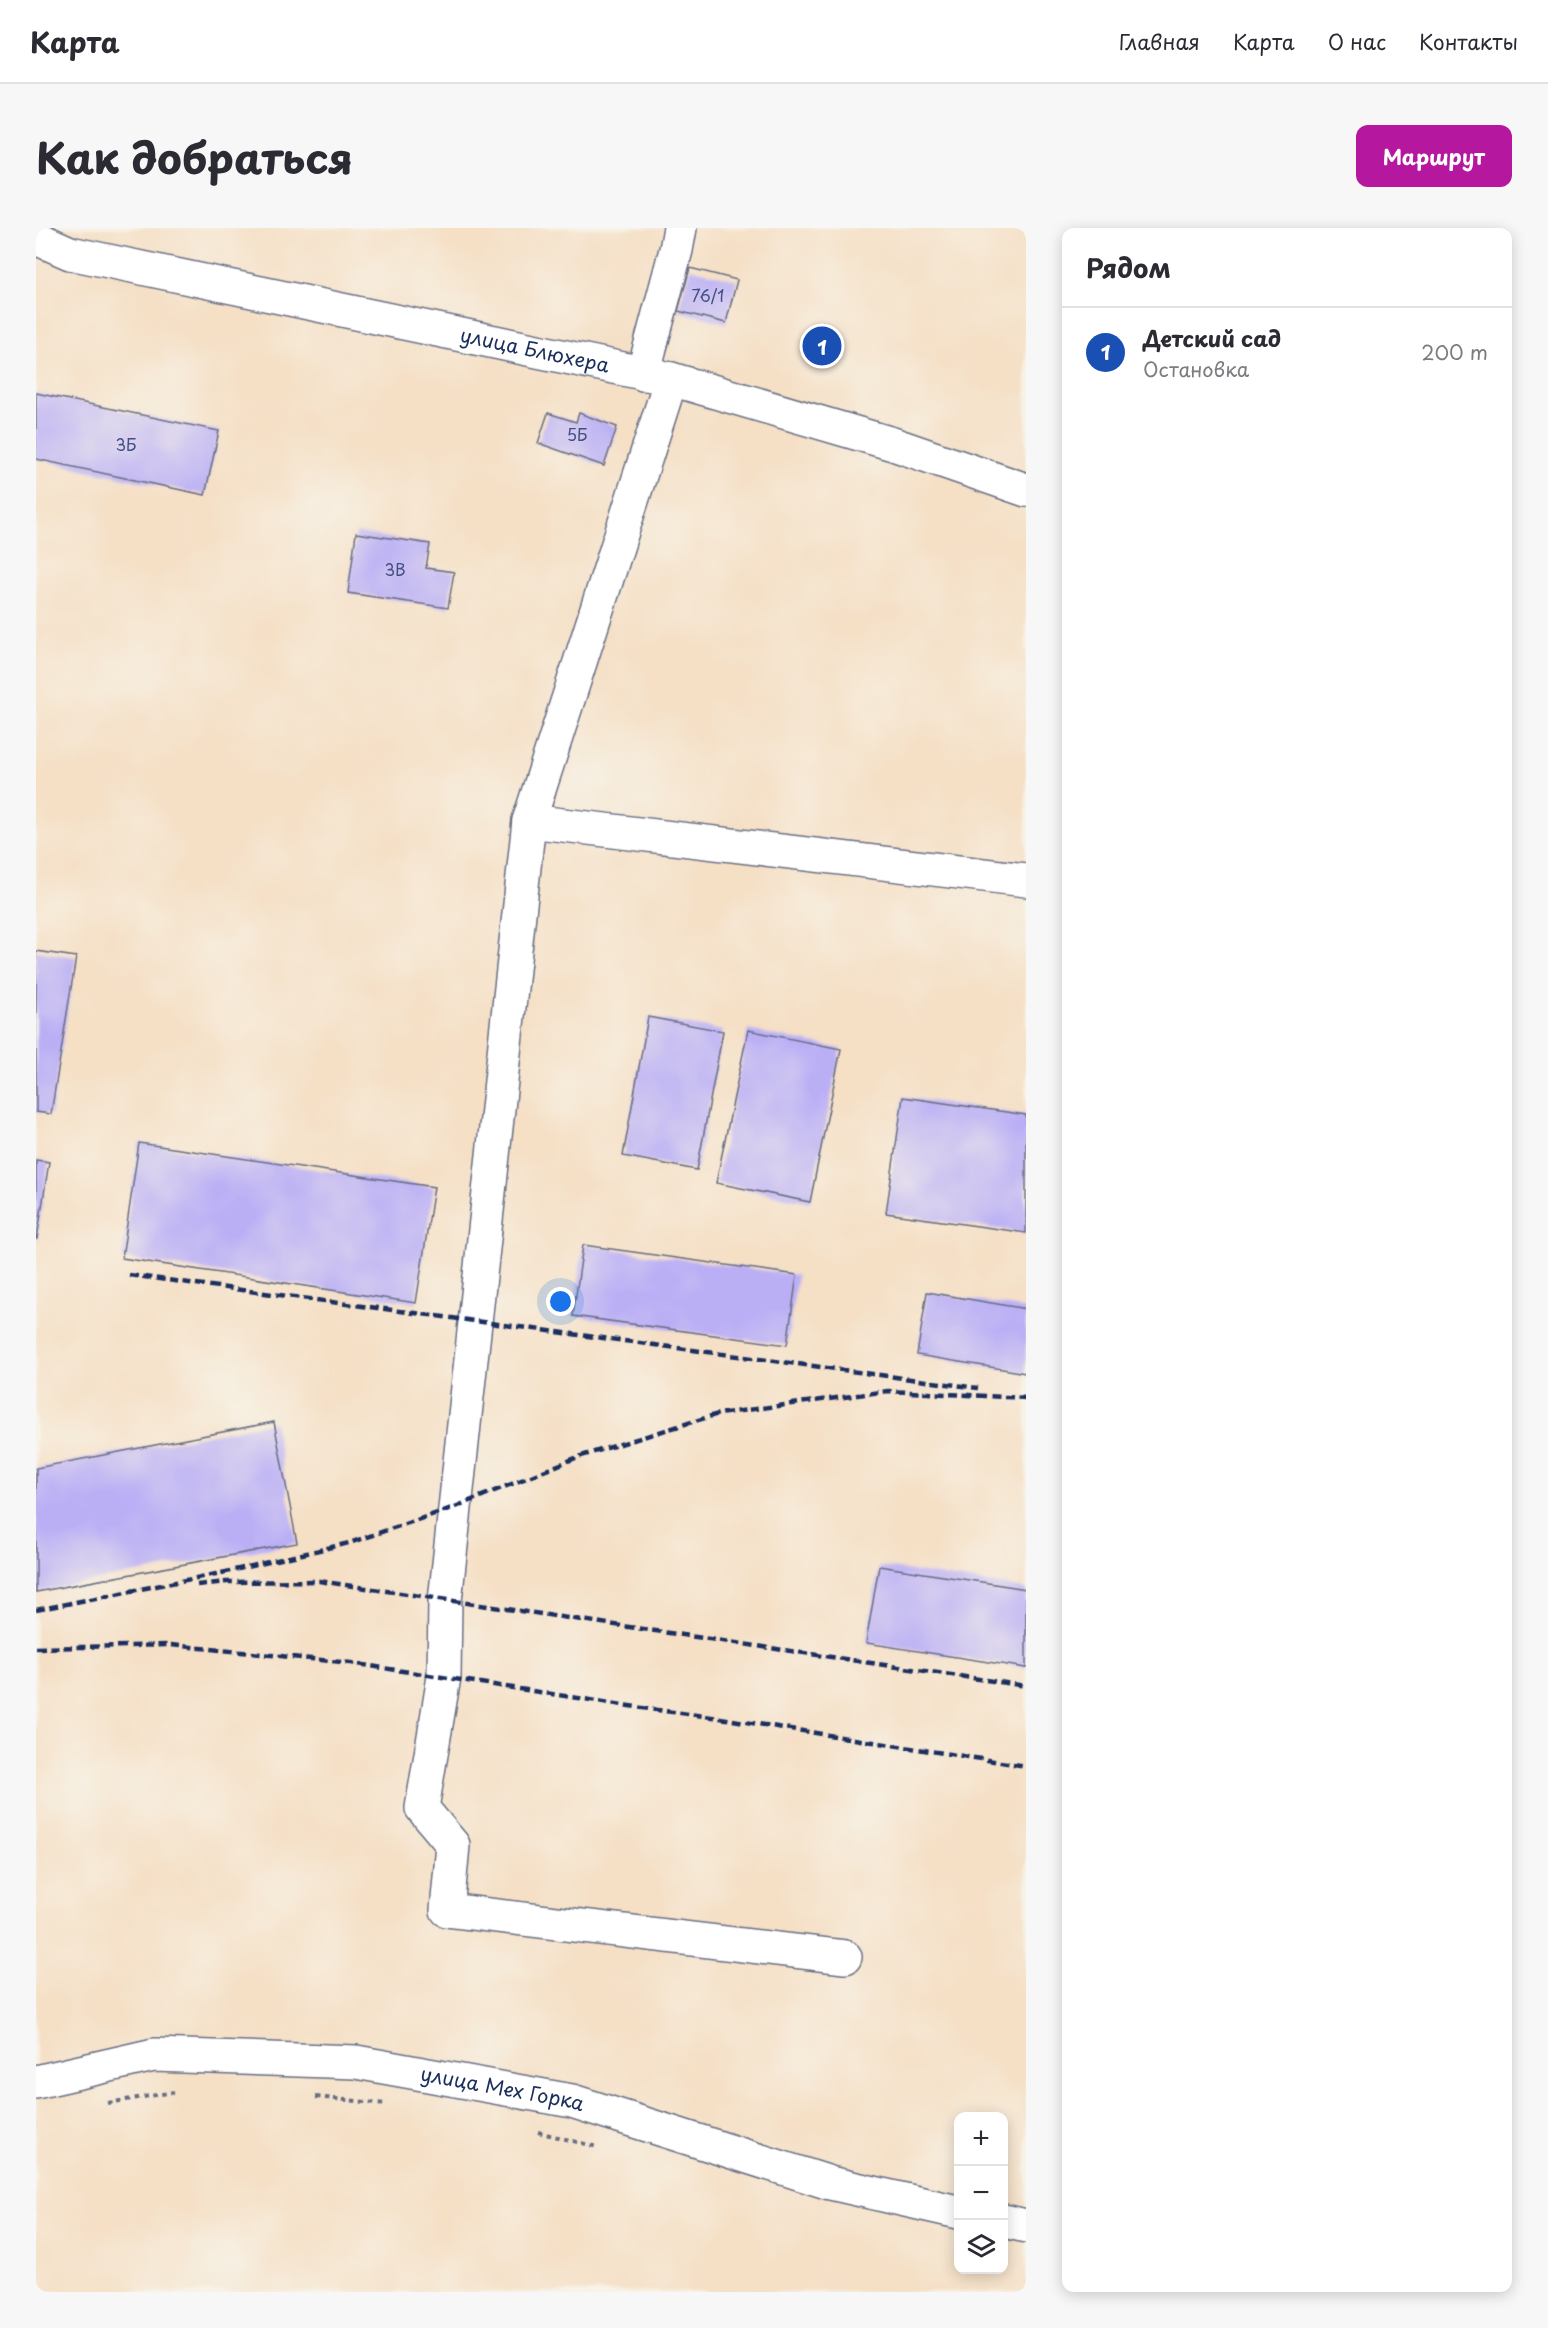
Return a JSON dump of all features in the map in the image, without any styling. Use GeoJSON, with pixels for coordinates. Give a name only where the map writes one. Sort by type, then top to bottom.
{"type":"FeatureCollection","features":[{"type":"Feature","properties":{"kind":"street"},"geometry":{"type":"LineString","coordinates":[[680,228],[657,377],[529,821],[445,1601],[444,1677],[422,1808],[453,1845],[447,1910],[845,1957]]}},
{"type":"Feature","properties":{"kind":"street","name":"улица Блюхера"},"geometry":{"type":"LineString","coordinates":[[36,238],[70,253],[657,377],[893,444],[1026,490]]}},
{"type":"Feature","properties":{"kind":"street"},"geometry":{"type":"LineString","coordinates":[[529,821],[1026,880]]}},
{"type":"Feature","properties":{"kind":"street","name":"улица Мех Горка"},"geometry":{"type":"LineString","coordinates":[[36,2082],[154,2055],[356,2062],[572,2101],[830,2183],[954,2210]]}},
{"type":"Feature","properties":{"kind":"street"},"geometry":{"type":"LineString","coordinates":[[1008,2223],[1026,2226]]}},
{"type":"Feature","properties":{"kind":"path"},"geometry":{"type":"LineString","coordinates":[[105,2103],[175,2092]]}},
{"type":"Feature","properties":{"kind":"path"},"geometry":{"type":"LineString","coordinates":[[312,2097],[393,2105]]}},
{"type":"Feature","properties":{"kind":"path"},"geometry":{"type":"LineString","coordinates":[[531,2130],[600,2148]]}},
{"type":"Feature","properties":{"kind":"building"},"geometry":{"type":"Polygon","coordinates":[[[690,268],[737,280],[726,323],[678,311],[690,268]]]}},
{"type":"Feature","properties":{"kind":"building"},"geometry":{"type":"Polygon","coordinates":[[[36,393],[219,431],[205,495],[36,459],[36,393]]]}},
{"type":"Feature","properties":{"kind":"building"},"geometry":{"type":"Polygon","coordinates":[[[548,413],[576,422],[579,413],[617,427],[604,466],[538,443],[548,413]]]}},
{"type":"Feature","properties":{"kind":"building"},"geometry":{"type":"Polygon","coordinates":[[[356,533],[430,544],[426,568],[454,572],[448,608],[348,593],[356,533]]]}},
{"type":"Feature","properties":{"kind":"building"},"geometry":{"type":"Polygon","coordinates":[[[36,951],[76,957],[51,1114],[36,1112],[36,951]]]}},
{"type":"Feature","properties":{"kind":"building"},"geometry":{"type":"Polygon","coordinates":[[[648,1017],[723,1031],[697,1170],[623,1156],[648,1017]]]}},
{"type":"Feature","properties":{"kind":"building"},"geometry":{"type":"Polygon","coordinates":[[[748,1030],[841,1049],[810,1202],[716,1183],[748,1030]]]}},
{"type":"Feature","properties":{"kind":"building"},"geometry":{"type":"Polygon","coordinates":[[[903,1097],[1026,1115],[1026,1233],[886,1213],[903,1097]]]}},
{"type":"Feature","properties":{"kind":"building"},"geometry":{"type":"Polygon","coordinates":[[[139,1143],[434,1187],[416,1303],[122,1258],[139,1143]]]}},
{"type":"Feature","properties":{"kind":"building"},"geometry":{"type":"Polygon","coordinates":[[[36,1160],[49,1162],[37,1239],[36,1239],[36,1160]]]}},
{"type":"Feature","properties":{"kind":"building"},"geometry":{"type":"Polygon","coordinates":[[[583,1245],[797,1275],[787,1345],[573,1316],[583,1245]]]}},
{"type":"Feature","properties":{"kind":"building"},"geometry":{"type":"Polygon","coordinates":[[[927,1292],[1026,1309],[1026,1373],[917,1355],[927,1292]]]}},
{"type":"Feature","properties":{"kind":"building"},"geometry":{"type":"Polygon","coordinates":[[[274,1422],[297,1543],[36,1592],[36,1468],[274,1422]]]}},
{"type":"Feature","properties":{"kind":"building"},"geometry":{"type":"Polygon","coordinates":[[[879,1566],[1026,1589],[1026,1668],[866,1643],[879,1566]]]}},
{"type":"Feature","properties":{"kind":"railway"},"geometry":{"type":"LineString","coordinates":[[129,1275],[978,1388]]}},
{"type":"Feature","properties":{"kind":"railway"},"geometry":{"type":"LineString","coordinates":[[36,1610],[226,1572],[349,1543],[455,1507],[578,1457],[718,1414],[888,1391],[1026,1398]]}},
{"type":"Feature","properties":{"kind":"railway"},"geometry":{"type":"LineString","coordinates":[[197,1585],[227,1582],[319,1581],[1026,1686]]}},
{"type":"Feature","properties":{"kind":"railway"},"geometry":{"type":"LineString","coordinates":[[36,1648],[171,1645],[351,1663],[1026,1766]]}},
{"type":"Feature","properties":{"kind":"place","name":"Детский сад"},"geometry":{"type":"Point","coordinates":[822,346]}}]}
